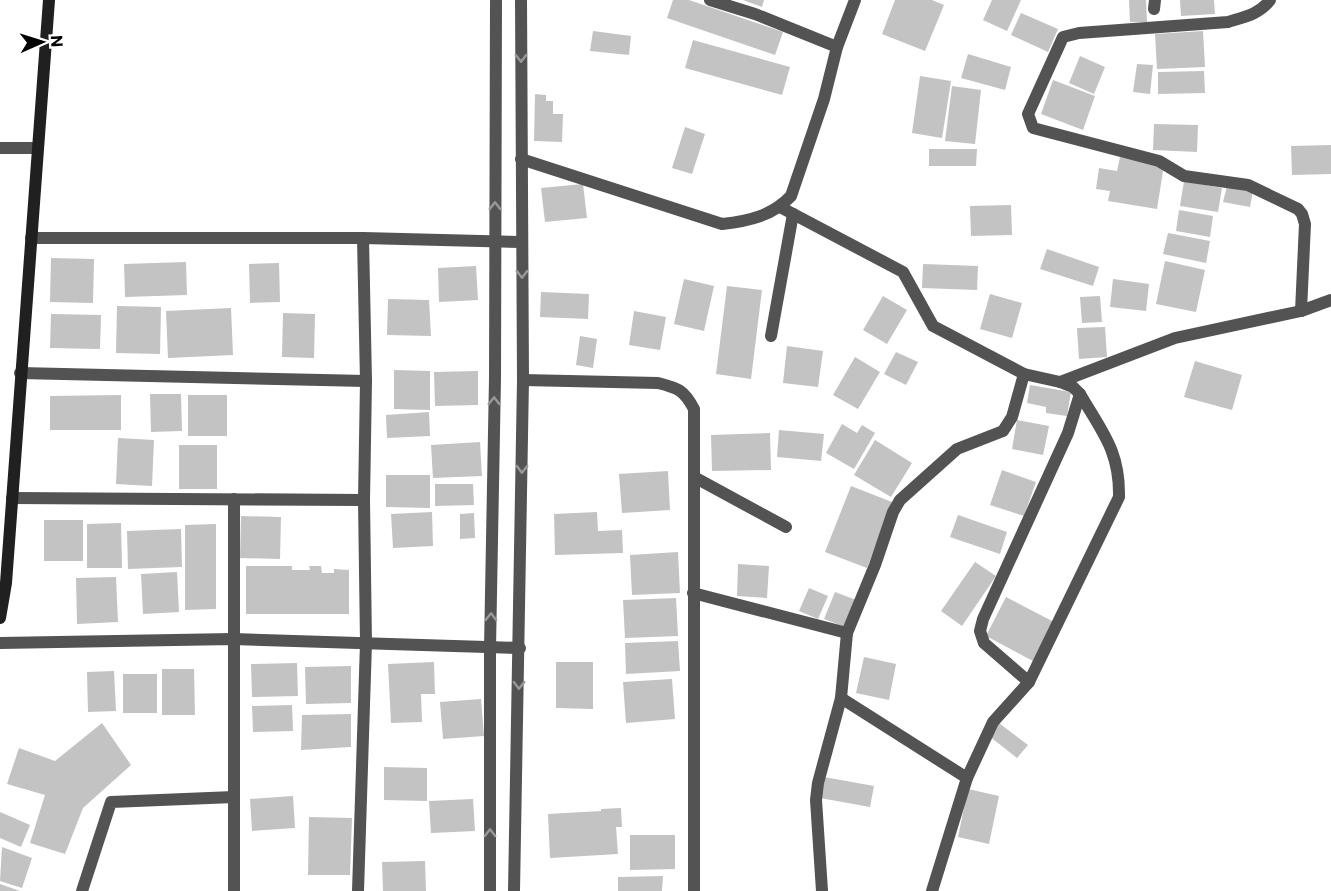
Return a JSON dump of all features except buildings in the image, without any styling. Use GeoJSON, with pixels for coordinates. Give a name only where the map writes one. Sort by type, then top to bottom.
{"type":"FeatureCollection","features":[{"type":"Feature","properties":{"kind":"main road"},"geometry":{"type":"LineString","coordinates":[[0,618],[6,584],[49,0]]}},
{"type":"Feature","properties":{"kind":"street"},"geometry":{"type":"LineString","coordinates":[[490,891],[496,0]]}},
{"type":"Feature","properties":{"kind":"street"},"geometry":{"type":"LineString","coordinates":[[514,891],[523,380],[521,0]]}},
{"type":"Feature","properties":{"kind":"street"},"geometry":{"type":"LineString","coordinates":[[710,0],[755,14],[837,46]]}},
{"type":"Feature","properties":{"kind":"street"},"geometry":{"type":"LineString","coordinates":[[521,159],[722,224],[748,221],[780,207],[791,196],[824,99],[837,46],[855,0]]}},
{"type":"Feature","properties":{"kind":"street"},"geometry":{"type":"LineString","coordinates":[[1270,0],[1265,8],[1228,22],[1078,33],[1062,38],[1028,114],[1033,128],[1159,161],[1184,176],[1248,185],[1298,209],[1305,224],[1301,311]]}},
{"type":"Feature","properties":{"kind":"street"},"geometry":{"type":"LineString","coordinates":[[0,148],[37,148]]}},
{"type":"Feature","properties":{"kind":"street"},"geometry":{"type":"LineString","coordinates":[[780,207],[903,272],[933,326],[1024,374],[1073,387],[1080,394],[1113,452],[1119,482],[1119,497],[1029,682],[993,722],[967,778],[932,891]]}},
{"type":"Feature","properties":{"kind":"street"},"geometry":{"type":"LineString","coordinates":[[771,336],[793,214]]}},
{"type":"Feature","properties":{"kind":"street"},"geometry":{"type":"LineString","coordinates":[[31,238],[363,238],[522,242]]}},
{"type":"Feature","properties":{"kind":"street"},"geometry":{"type":"LineString","coordinates":[[358,891],[366,643],[364,500],[366,381],[363,238]]}},
{"type":"Feature","properties":{"kind":"street"},"geometry":{"type":"LineString","coordinates":[[1060,382],[1175,338],[1301,311],[1331,300]]}},
{"type":"Feature","properties":{"kind":"street"},"geometry":{"type":"LineString","coordinates":[[20,373],[366,381]]}},
{"type":"Feature","properties":{"kind":"street"},"geometry":{"type":"LineString","coordinates":[[822,891],[816,800],[818,783],[841,698],[847,633],[900,500],[957,449],[1003,431],[1012,417],[1024,374]]}},
{"type":"Feature","properties":{"kind":"street"},"geometry":{"type":"LineString","coordinates":[[523,380],[658,383],[678,388],[688,397],[694,409],[694,891]]}},
{"type":"Feature","properties":{"kind":"street"},"geometry":{"type":"LineString","coordinates":[[1029,682],[984,643],[981,631],[983,619],[1068,433],[1080,394]]}},
{"type":"Feature","properties":{"kind":"street"},"geometry":{"type":"LineString","coordinates":[[694,477],[786,527]]}},
{"type":"Feature","properties":{"kind":"street"},"geometry":{"type":"LineString","coordinates":[[12,498],[364,500]]}},
{"type":"Feature","properties":{"kind":"street"},"geometry":{"type":"LineString","coordinates":[[234,499],[234,891]]}},
{"type":"Feature","properties":{"kind":"street"},"geometry":{"type":"LineString","coordinates":[[693,593],[847,633]]}},
{"type":"Feature","properties":{"kind":"street"},"geometry":{"type":"LineString","coordinates":[[0,643],[233,639],[520,648]]}},
{"type":"Feature","properties":{"kind":"street"},"geometry":{"type":"LineString","coordinates":[[841,698],[967,778]]}},
{"type":"Feature","properties":{"kind":"street"},"geometry":{"type":"LineString","coordinates":[[82,891],[111,802],[234,797]]}}]}
